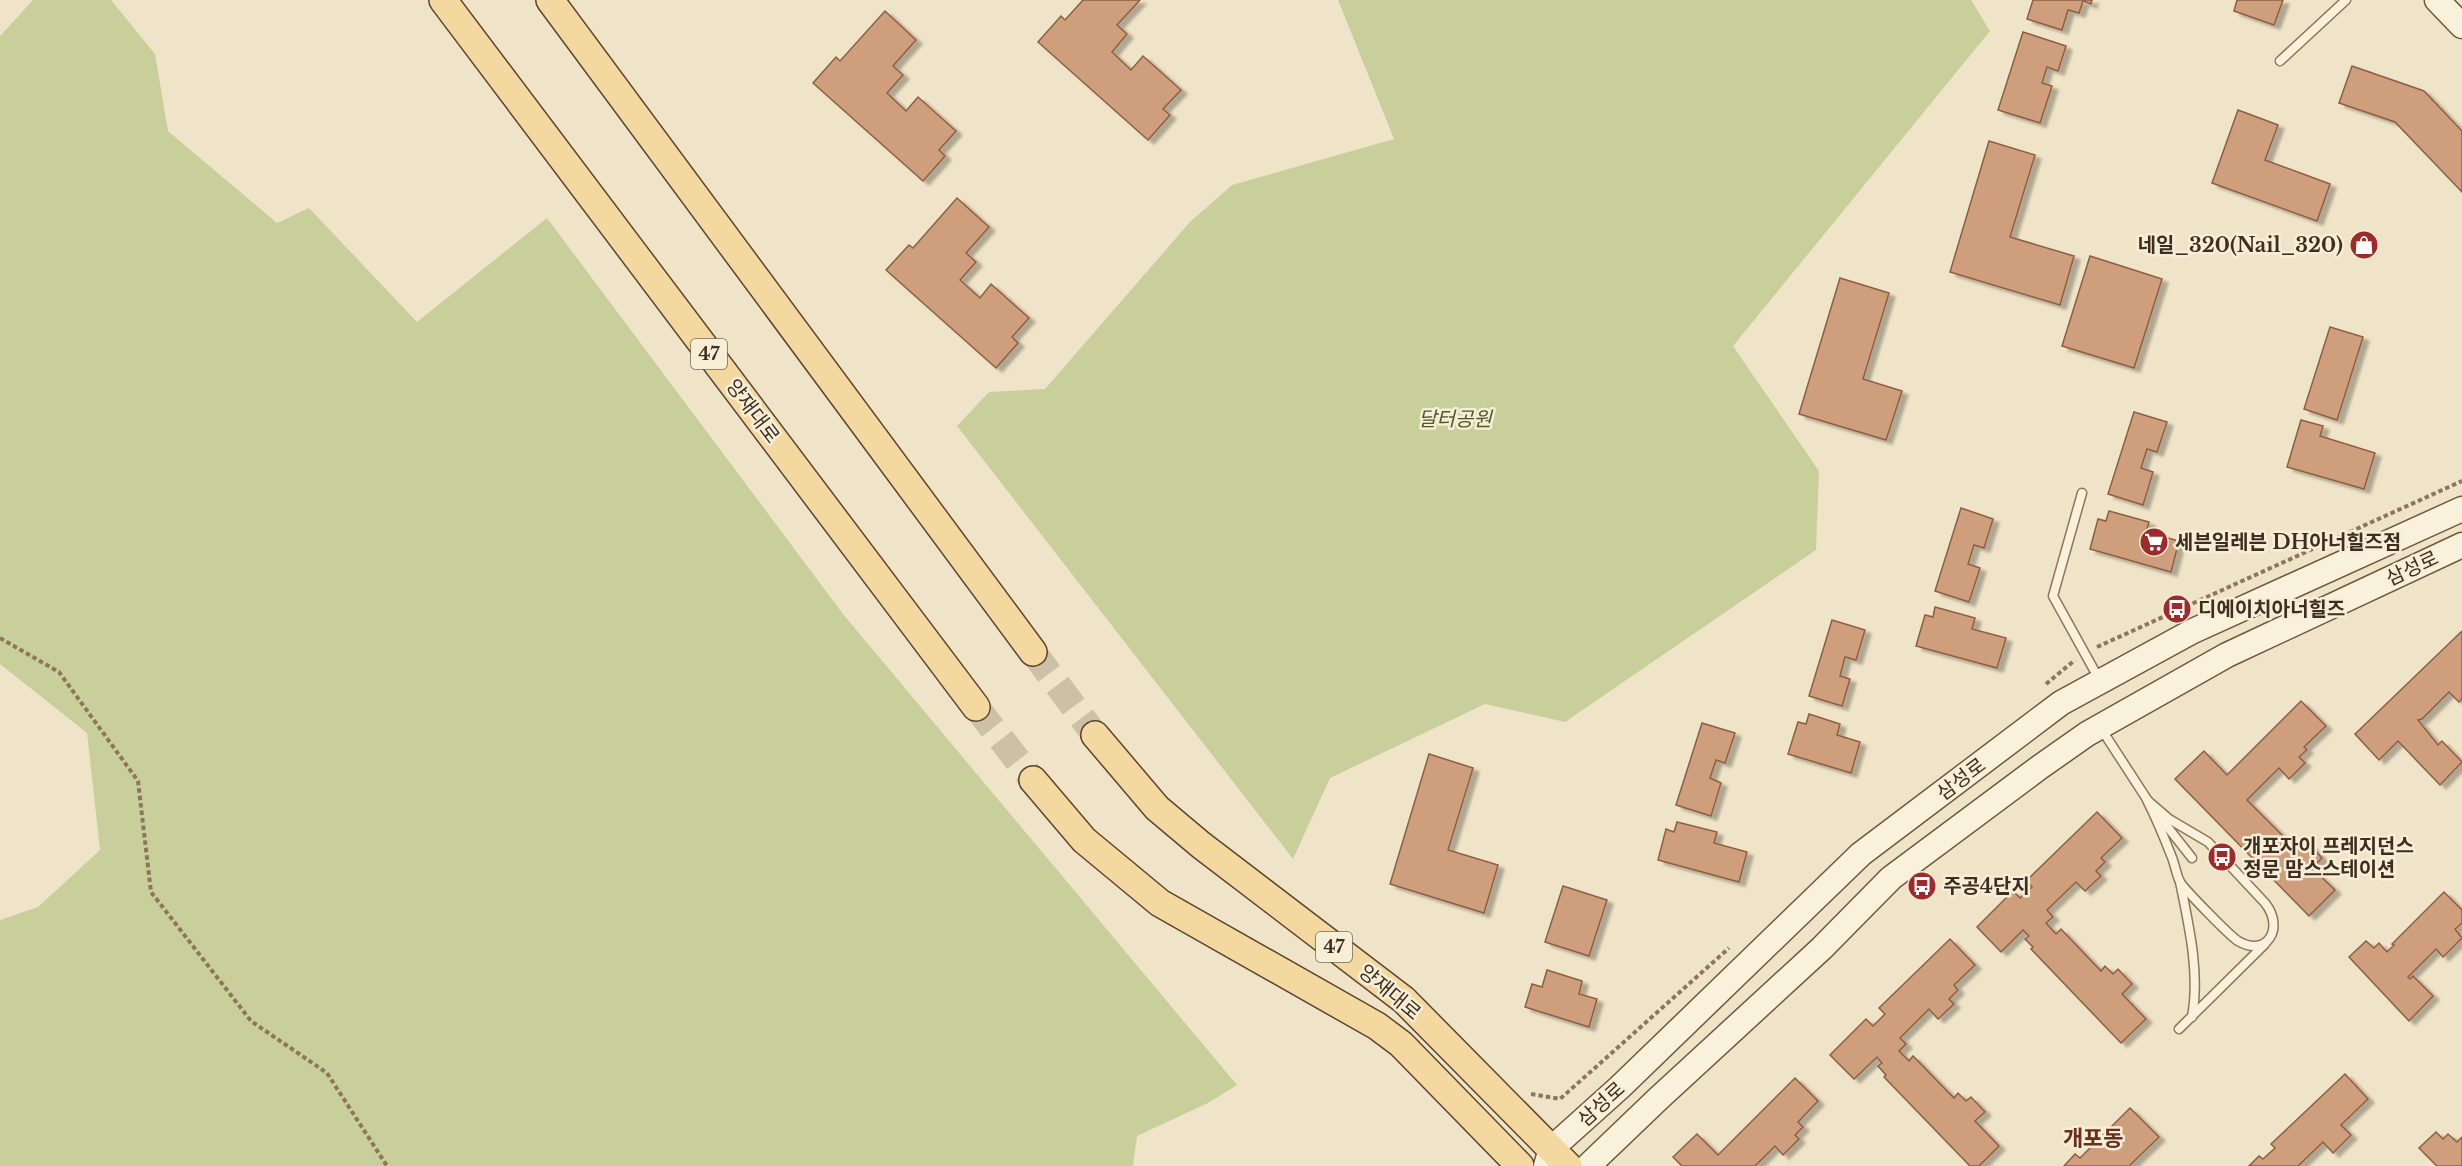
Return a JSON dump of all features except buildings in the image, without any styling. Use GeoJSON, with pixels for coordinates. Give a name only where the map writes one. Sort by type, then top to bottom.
{"type":"FeatureCollection","features":[{"type":"Feature","properties":{"kind":"main road","name":"양재대로"},"geometry":{"type":"LineString","coordinates":[[443,0],[976,707]]}},
{"type":"Feature","properties":{"kind":"main road"},"geometry":{"type":"LineString","coordinates":[[550,0],[1033,652]]}},
{"type":"Feature","properties":{"kind":"main road"},"geometry":{"type":"LineString","coordinates":[[2437,0],[2462,26]]}},
{"type":"Feature","properties":{"kind":"main road","name":"삼성로"},"geometry":{"type":"LineString","coordinates":[[1555,1160],[1620,1087],[1861,854],[2061,703],[2193,632],[2462,508]]}},
{"type":"Feature","properties":{"kind":"main road","name":"삼성로"},"geometry":{"type":"LineString","coordinates":[[1588,1166],[1822,948],[1891,878],[2040,767],[2100,727],[2227,656],[2462,545]]}},
{"type":"Feature","properties":{"kind":"main road","name":"양재대로"},"geometry":{"type":"LineString","coordinates":[[1095,735],[1157,808],[1201,845],[1404,1000],[1555,1160]]}},
{"type":"Feature","properties":{"kind":"main road","name":"양재대로"},"geometry":{"type":"LineString","coordinates":[[1034,780],[1084,840],[1160,903],[1377,1026],[1401,1044],[1520,1166]]}},
{"type":"Feature","properties":{"kind":"lane"},"geometry":{"type":"LineString","coordinates":[[2280,61],[2346,0]]}},
{"type":"Feature","properties":{"kind":"lane"},"geometry":{"type":"LineString","coordinates":[[2082,493],[2053,596],[2101,682]]}},
{"type":"Feature","properties":{"kind":"lane"},"geometry":{"type":"LineString","coordinates":[[2100,727],[2147,801],[2192,858]]}},
{"type":"Feature","properties":{"kind":"lane"},"geometry":{"type":"LineString","coordinates":[[2147,801],[2167,844],[2180,882],[2192,947],[2195,1001],[2192,1017]]}},
{"type":"Feature","properties":{"kind":"lane"},"geometry":{"type":"LineString","coordinates":[[2147,801],[2169,819],[2208,842],[2265,903],[2275,922],[2268,941],[2179,1029]]}},
{"type":"Feature","properties":{"kind":"lane"},"geometry":{"type":"LineString","coordinates":[[2180,882],[2239,942],[2258,945],[2268,941]]}},
{"type":"Feature","properties":{"kind":"path"},"geometry":{"type":"LineString","coordinates":[[0,638],[59,672],[138,781],[152,892],[251,1021],[327,1073],[387,1166]]}},
{"type":"Feature","properties":{"kind":"green space"},"geometry":{"type":"Polygon","coordinates":[[[33,0],[111,0],[155,54],[168,131],[277,223],[309,208],[417,322],[547,218],[843,614],[1237,1085],[1208,1103],[1137,1136],[1133,1166],[0,1166],[0,920],[38,907],[100,850],[87,733],[0,664],[0,36],[33,0]]]}},
{"type":"Feature","properties":{"kind":"green space","name":"달터공원"},"geometry":{"type":"Polygon","coordinates":[[[1338,0],[1971,0],[1990,31],[1733,346],[1819,471],[1816,550],[1565,722],[1485,704],[1330,778],[1293,859],[957,426],[989,392],[1045,389],[1190,222],[1232,185],[1394,139],[1338,0]]]}},
{"type":"Feature","properties":{"kind":"tunnel"},"geometry":{"type":"LineString","coordinates":[[1033,652],[1095,735]]}},
{"type":"Feature","properties":{"kind":"tunnel"},"geometry":{"type":"LineString","coordinates":[[976,707],[1033,780]]}},
{"type":"Feature","properties":{"kind":"place","name":"네일_320(Nail_320)"},"geometry":{"type":"Point","coordinates":[2364,245]}},
{"type":"Feature","properties":{"kind":"place","name":"세븐일레븐 DH아너힐즈점"},"geometry":{"type":"Point","coordinates":[2154,542]}},
{"type":"Feature","properties":{"kind":"place","name":"디에이치아너힐즈"},"geometry":{"type":"Point","coordinates":[2177,609]}},
{"type":"Feature","properties":{"kind":"place","name":"개포자이 프레지던스 정문 맘스스테이션"},"geometry":{"type":"Point","coordinates":[2222,857]}},
{"type":"Feature","properties":{"kind":"place","name":"주공4단지"},"geometry":{"type":"Point","coordinates":[1922,886]}},
{"type":"Feature","properties":{"kind":"district","name":"개포동"},"geometry":{"type":"Point","coordinates":[2093,1138]}}]}
